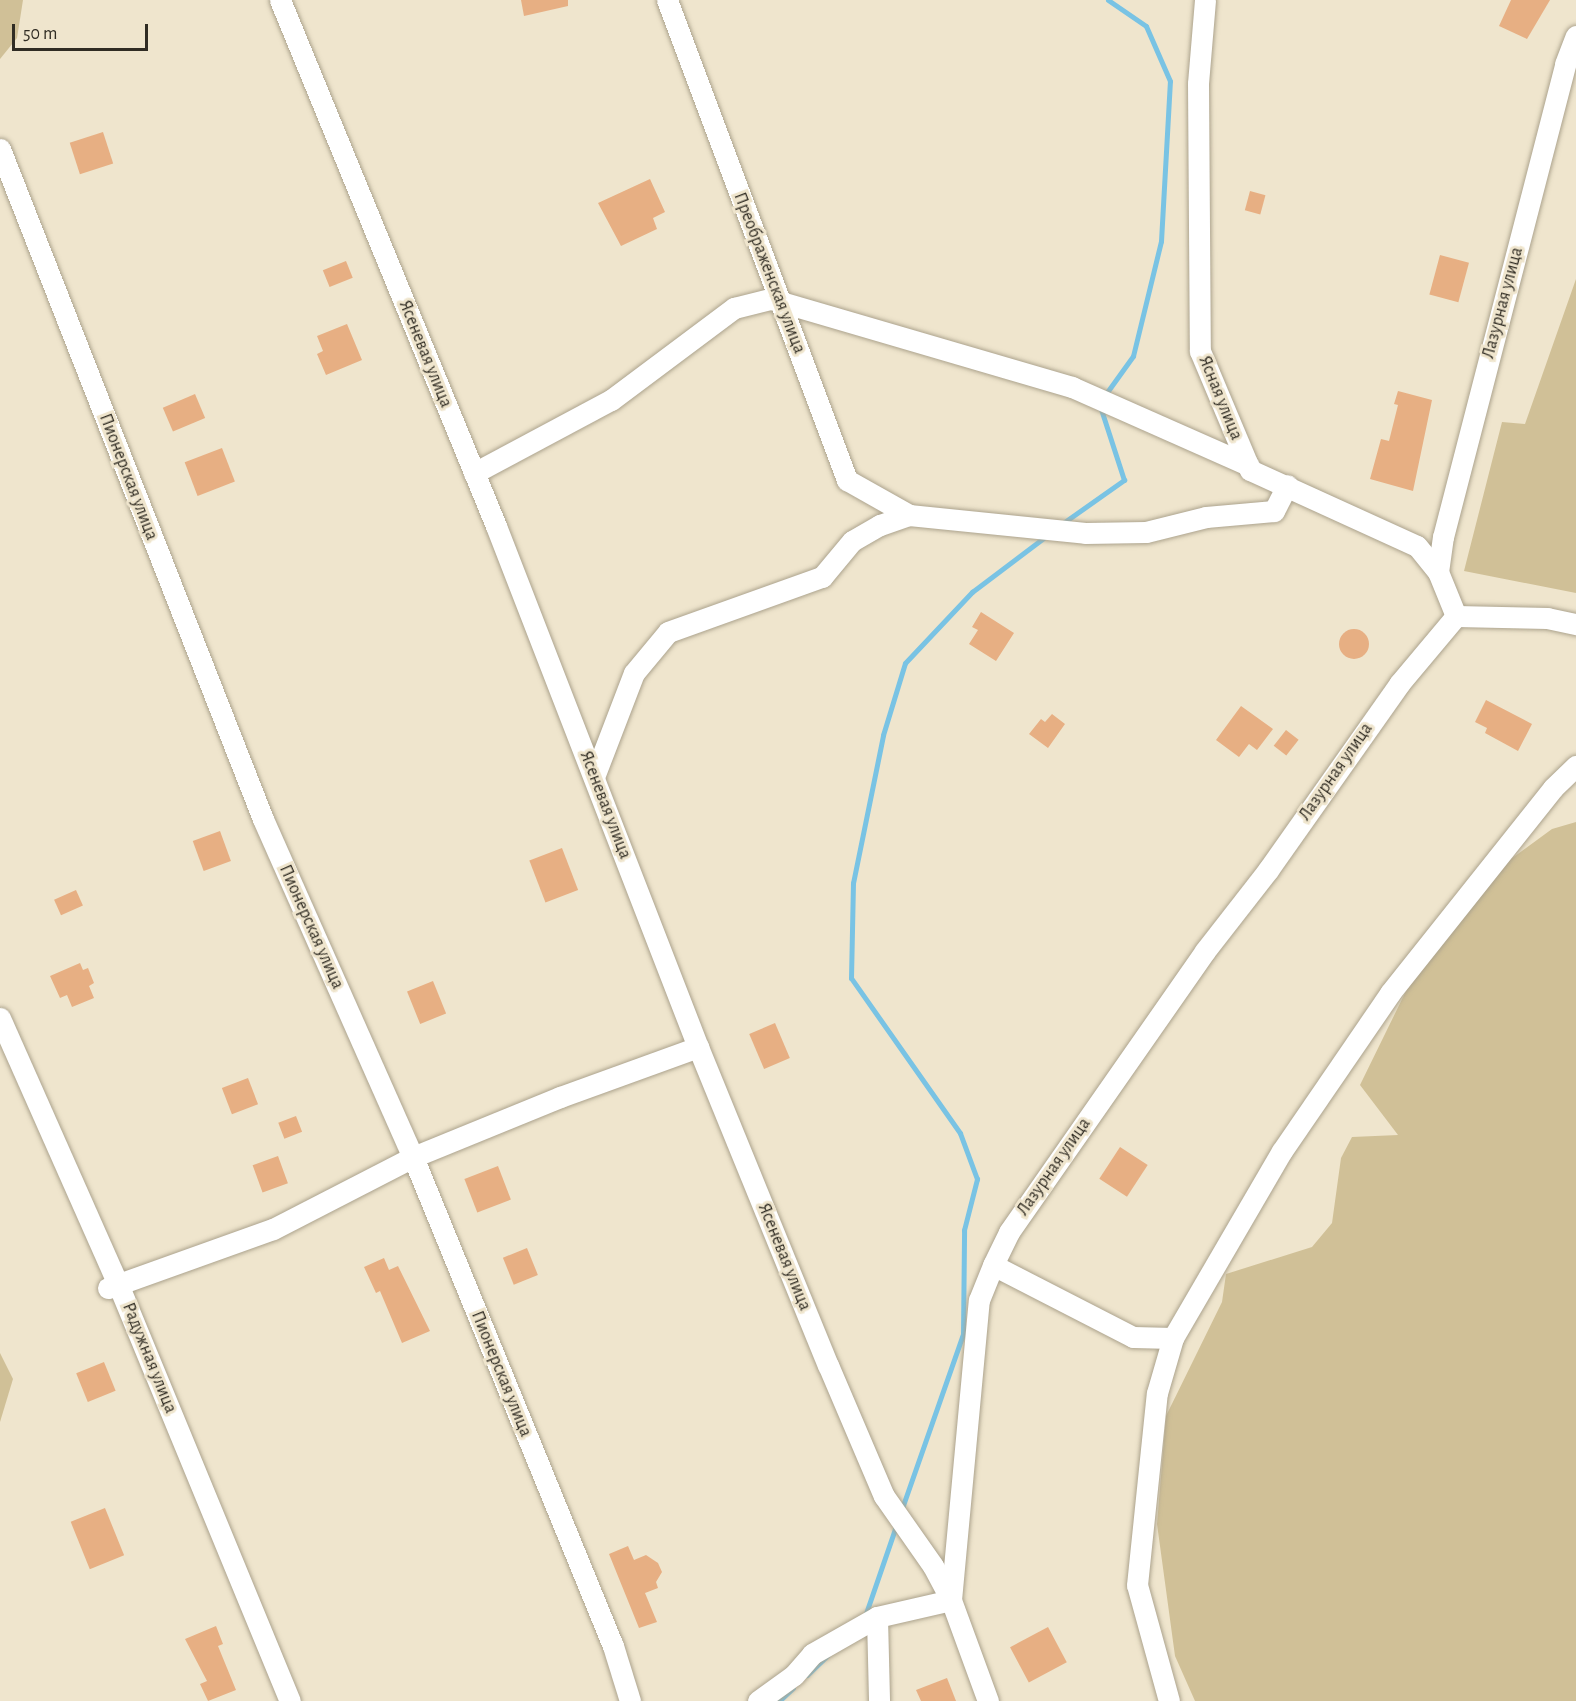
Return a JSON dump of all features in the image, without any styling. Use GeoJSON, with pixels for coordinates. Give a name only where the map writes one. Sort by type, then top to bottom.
{"type":"FeatureCollection","features":[{"type":"Feature","properties":{"kind":"street","name":"Ясеневая улица"},"geometry":{"type":"LineString","coordinates":[[280,0],[474,473],[698,1047],[884,1496],[933,1566],[951,1599],[987,1701]]}},
{"type":"Feature","properties":{"kind":"street","name":"Преображенская улица"},"geometry":{"type":"LineString","coordinates":[[667,0],[847,480],[909,515]]}},
{"type":"Feature","properties":{"kind":"street","name":"Ясная улица"},"geometry":{"type":"LineString","coordinates":[[1205,0],[1198,84],[1200,351],[1248,465]]}},
{"type":"Feature","properties":{"kind":"street","name":"Лазурная улица"},"geometry":{"type":"LineString","coordinates":[[1438,572],[1448,514],[1558,89],[1576,36]]}},
{"type":"Feature","properties":{"kind":"street","name":"Пионерская улица"},"geometry":{"type":"LineString","coordinates":[[0,149],[262,819],[413,1156],[613,1646],[630,1701]]}},
{"type":"Feature","properties":{"kind":"street"},"geometry":{"type":"LineString","coordinates":[[474,473],[611,400],[734,308],[771,299],[1072,387],[1248,465],[1250,470],[1417,546],[1438,572],[1456,616],[1547,618],[1576,624]]}},
{"type":"Feature","properties":{"kind":"street"},"geometry":{"type":"LineString","coordinates":[[594,777],[634,673],[668,632],[822,577],[852,541],[909,515],[1085,533],[1146,532],[1206,517],[1274,511],[1287,485]]}},
{"type":"Feature","properties":{"kind":"street","name":"Лазурная улица"},"geometry":{"type":"LineString","coordinates":[[951,1599],[979,1300],[1009,1232],[1205,951],[1268,870],[1399,684],[1456,616]]}},
{"type":"Feature","properties":{"kind":"street"},"geometry":{"type":"LineString","coordinates":[[1169,1701],[1137,1585],[1157,1393],[1173,1338],[1282,1151],[1390,993],[1553,788],[1576,766]]}},
{"type":"Feature","properties":{"kind":"street","name":"Радужная улица"},"geometry":{"type":"LineString","coordinates":[[0,1018],[290,1701]]}},
{"type":"Feature","properties":{"kind":"street"},"geometry":{"type":"LineString","coordinates":[[113,1286],[273,1229],[413,1156],[698,1047]]}},
{"type":"Feature","properties":{"kind":"street"},"geometry":{"type":"LineString","coordinates":[[993,1265],[1133,1337],[1173,1338]]}},
{"type":"Feature","properties":{"kind":"street"},"geometry":{"type":"LineString","coordinates":[[758,1701],[794,1674],[812,1654],[877,1617],[951,1599]]}},
{"type":"Feature","properties":{"kind":"street"},"geometry":{"type":"LineString","coordinates":[[877,1617],[879,1701]]}},
{"type":"Feature","properties":{"kind":"shaded area"},"geometry":{"type":"Polygon","coordinates":[[[0,0],[23,0],[17,38],[0,59],[0,0]]]}},
{"type":"Feature","properties":{"kind":"shaded area"},"geometry":{"type":"Polygon","coordinates":[[[1576,279],[1576,593],[1464,571],[1502,422],[1525,424],[1576,279]]]}},
{"type":"Feature","properties":{"kind":"shaded area"},"geometry":{"type":"Polygon","coordinates":[[[1576,822],[1576,1701],[1195,1701],[1175,1656],[1157,1524],[1166,1416],[1222,1302],[1226,1274],[1312,1247],[1332,1223],[1341,1158],[1352,1137],[1398,1135],[1360,1085],[1407,989],[1496,870],[1552,829],[1576,822]]]}},
{"type":"Feature","properties":{"kind":"shaded area"},"geometry":{"type":"Polygon","coordinates":[[[0,1353],[13,1379],[0,1422],[0,1353]]]}},
{"type":"Feature","properties":{"kind":"building"},"geometry":{"type":"Polygon","coordinates":[[[521,0],[568,0],[568,6],[524,16],[521,0]]]}},
{"type":"Feature","properties":{"kind":"building"},"geometry":{"type":"Polygon","coordinates":[[[1511,0],[1550,0],[1527,39],[1499,26],[1511,0]]]}},
{"type":"Feature","properties":{"kind":"building"},"geometry":{"type":"Polygon","coordinates":[[[103,132],[113,163],[80,174],[70,143],[103,132]]]}},
{"type":"Feature","properties":{"kind":"building"},"geometry":{"type":"Polygon","coordinates":[[[650,179],[665,212],[653,218],[657,229],[621,246],[598,203],[650,179]]]}},
{"type":"Feature","properties":{"kind":"building"},"geometry":{"type":"Polygon","coordinates":[[[1250,191],[1265,195],[1260,214],[1245,210],[1250,191]]]}},
{"type":"Feature","properties":{"kind":"building"},"geometry":{"type":"Polygon","coordinates":[[[1440,255],[1469,263],[1458,302],[1429,295],[1440,255]]]}},
{"type":"Feature","properties":{"kind":"building"},"geometry":{"type":"Polygon","coordinates":[[[346,261],[353,278],[330,287],[323,270],[346,261]]]}},
{"type":"Feature","properties":{"kind":"building"},"geometry":{"type":"Polygon","coordinates":[[[347,324],[362,360],[326,375],[317,354],[323,351],[317,336],[347,324]]]}},
{"type":"Feature","properties":{"kind":"building"},"geometry":{"type":"Polygon","coordinates":[[[1398,391],[1432,400],[1413,491],[1370,479],[1381,439],[1389,441],[1398,405],[1394,404],[1398,391]]]}},
{"type":"Feature","properties":{"kind":"building"},"geometry":{"type":"Polygon","coordinates":[[[195,394],[205,418],[173,432],[163,408],[195,394]]]}},
{"type":"Feature","properties":{"kind":"building"},"geometry":{"type":"Polygon","coordinates":[[[222,448],[235,482],[198,496],[185,462],[222,448]]]}},
{"type":"Feature","properties":{"kind":"building"},"geometry":{"type":"Polygon","coordinates":[[[981,612],[1014,633],[996,661],[969,644],[978,630],[972,627],[981,612]]]}},
{"type":"Feature","properties":{"kind":"building"},"geometry":{"type":"Polygon","coordinates":[[[1354,629],[1365,633],[1369,644],[1365,655],[1354,659],[1343,655],[1339,644],[1343,633],[1354,629]]]}},
{"type":"Feature","properties":{"kind":"building"},"geometry":{"type":"Polygon","coordinates":[[[1486,700],[1532,724],[1518,751],[1485,733],[1487,728],[1475,722],[1486,700]]]}},
{"type":"Feature","properties":{"kind":"building"},"geometry":{"type":"Polygon","coordinates":[[[1241,706],[1273,729],[1257,750],[1249,744],[1239,757],[1216,740],[1241,706]]]}},
{"type":"Feature","properties":{"kind":"building"},"geometry":{"type":"Polygon","coordinates":[[[1052,714],[1065,724],[1048,748],[1029,734],[1041,719],[1045,722],[1052,714]]]}},
{"type":"Feature","properties":{"kind":"building"},"geometry":{"type":"Polygon","coordinates":[[[1286,730],[1299,740],[1286,756],[1274,746],[1286,730]]]}},
{"type":"Feature","properties":{"kind":"building"},"geometry":{"type":"Polygon","coordinates":[[[220,831],[231,861],[204,871],[193,841],[220,831]]]}},
{"type":"Feature","properties":{"kind":"building"},"geometry":{"type":"Polygon","coordinates":[[[562,848],[578,890],[545,903],[529,861],[562,848]]]}},
{"type":"Feature","properties":{"kind":"building"},"geometry":{"type":"Polygon","coordinates":[[[76,890],[83,906],[61,915],[54,900],[76,890]]]}},
{"type":"Feature","properties":{"kind":"building"},"geometry":{"type":"Polygon","coordinates":[[[80,963],[83,970],[88,968],[94,983],[89,986],[94,998],[72,1007],[67,995],[60,998],[50,976],[80,963]]]}},
{"type":"Feature","properties":{"kind":"building"},"geometry":{"type":"Polygon","coordinates":[[[433,981],[446,1013],[420,1024],[407,991],[433,981]]]}},
{"type":"Feature","properties":{"kind":"building"},"geometry":{"type":"Polygon","coordinates":[[[775,1023],[790,1058],[764,1069],[749,1034],[775,1023]]]}},
{"type":"Feature","properties":{"kind":"building"},"geometry":{"type":"Polygon","coordinates":[[[248,1078],[258,1104],[232,1114],[222,1088],[248,1078]]]}},
{"type":"Feature","properties":{"kind":"building"},"geometry":{"type":"Polygon","coordinates":[[[296,1116],[302,1132],[284,1139],[278,1123],[296,1116]]]}},
{"type":"Feature","properties":{"kind":"building"},"geometry":{"type":"Polygon","coordinates":[[[1120,1147],[1148,1165],[1127,1197],[1099,1179],[1120,1147]]]}},
{"type":"Feature","properties":{"kind":"building"},"geometry":{"type":"Polygon","coordinates":[[[278,1156],[288,1183],[263,1192],[253,1165],[278,1156]]]}},
{"type":"Feature","properties":{"kind":"building"},"geometry":{"type":"Polygon","coordinates":[[[498,1166],[511,1200],[477,1213],[464,1179],[498,1166]]]}},
{"type":"Feature","properties":{"kind":"building"},"geometry":{"type":"Polygon","coordinates":[[[527,1248],[538,1275],[514,1285],[503,1258],[527,1248]]]}},
{"type":"Feature","properties":{"kind":"building"},"geometry":{"type":"Polygon","coordinates":[[[384,1258],[389,1270],[398,1266],[430,1331],[402,1343],[380,1291],[376,1293],[364,1267],[384,1258]]]}},
{"type":"Feature","properties":{"kind":"building"},"geometry":{"type":"Polygon","coordinates":[[[104,1362],[116,1391],[88,1402],[76,1373],[104,1362]]]}},
{"type":"Feature","properties":{"kind":"building"},"geometry":{"type":"Polygon","coordinates":[[[105,1508],[124,1555],[90,1569],[71,1522],[105,1508]]]}},
{"type":"Feature","properties":{"kind":"building"},"geometry":{"type":"Polygon","coordinates":[[[628,1546],[634,1560],[646,1555],[658,1563],[662,1572],[656,1582],[658,1588],[645,1593],[657,1622],[639,1628],[609,1554],[628,1546]]]}},
{"type":"Feature","properties":{"kind":"building"},"geometry":{"type":"Polygon","coordinates":[[[216,1626],[223,1644],[218,1646],[236,1690],[208,1701],[200,1684],[207,1681],[185,1639],[216,1626]]]}},
{"type":"Feature","properties":{"kind":"building"},"geometry":{"type":"Polygon","coordinates":[[[1048,1627],[1067,1662],[1029,1683],[1010,1647],[1048,1627]]]}},
{"type":"Feature","properties":{"kind":"building"},"geometry":{"type":"Polygon","coordinates":[[[947,1678],[956,1701],[921,1701],[916,1690],[947,1678]]]}},
{"type":"Feature","properties":{"kind":"waterway"},"geometry":{"type":"LineString","coordinates":[[1105,395],[1133,356],[1161,241],[1170,81],[1146,26],[1108,0]]}},
{"type":"Feature","properties":{"kind":"waterway"},"geometry":{"type":"LineString","coordinates":[[1063,523],[1124,480],[1100,406]]}},
{"type":"Feature","properties":{"kind":"waterway"},"geometry":{"type":"LineString","coordinates":[[901,1511],[963,1334],[964,1230],[977,1179],[960,1133],[851,978],[853,883],[883,735],[905,663],[972,592],[1046,536]]}},
{"type":"Feature","properties":{"kind":"waterway"},"geometry":{"type":"LineString","coordinates":[[865,1616],[896,1526]]}},
{"type":"Feature","properties":{"kind":"waterway"},"geometry":{"type":"LineString","coordinates":[[807,1675],[828,1655]]}},
{"type":"Feature","properties":{"kind":"waterway"},"geometry":{"type":"LineString","coordinates":[[779,1701],[793,1688]]}}]}
